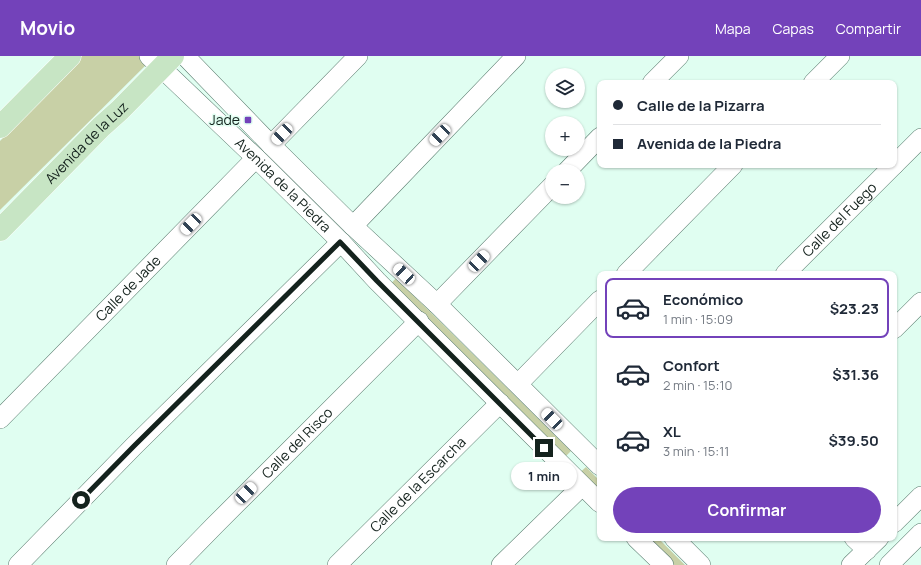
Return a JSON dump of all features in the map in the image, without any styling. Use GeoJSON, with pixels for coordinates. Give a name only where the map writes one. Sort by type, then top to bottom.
{"type":"FeatureCollection","features":[{"type":"Feature","properties":{"kind":"main road"},"geometry":{"type":"LineString","coordinates":[[0,127],[70,56]]}},
{"type":"Feature","properties":{"kind":"main road","name":"Avenida de la Luz"},"geometry":{"type":"LineString","coordinates":[[0,230],[101,127],[120,110],[161,60]]}},
{"type":"Feature","properties":{"kind":"street","name":"Avenida de la Piedra"},"geometry":{"type":"LineString","coordinates":[[185,56],[271,145],[353,226],[437,304],[597,462]]}},
{"type":"Feature","properties":{"kind":"street"},"geometry":{"type":"LineString","coordinates":[[271,145],[358,56]]}},
{"type":"Feature","properties":{"kind":"street"},"geometry":{"type":"LineString","coordinates":[[353,226],[516,56]]}},
{"type":"Feature","properties":{"kind":"street"},"geometry":{"type":"LineString","coordinates":[[655,80],[679,56]]}},
{"type":"Feature","properties":{"kind":"street"},"geometry":{"type":"LineString","coordinates":[[816,80],[840,56]]}},
{"type":"Feature","properties":{"kind":"street","name":"Avenida de la Piedra"},"geometry":{"type":"LineString","coordinates":[[161,60],[377,281],[597,501]]}},
{"type":"Feature","properties":{"kind":"street","name":"Calle del Fuego"},"geometry":{"type":"LineString","coordinates":[[897,162],[921,138]]}},
{"type":"Feature","properties":{"kind":"street"},"geometry":{"type":"LineString","coordinates":[[574,164],[597,140]]}},
{"type":"Feature","properties":{"kind":"street","name":"Calle de Jade"},"geometry":{"type":"LineString","coordinates":[[0,419],[256,158]]}},
{"type":"Feature","properties":{"kind":"street"},"geometry":{"type":"LineString","coordinates":[[629,271],[730,168]]}},
{"type":"Feature","properties":{"kind":"street","name":"Calle del Fuego"},"geometry":{"type":"LineString","coordinates":[[788,271],[891,168]]}},
{"type":"Feature","properties":{"kind":"street"},"geometry":{"type":"LineString","coordinates":[[437,304],[545,193]]}},
{"type":"Feature","properties":{"kind":"street"},"geometry":{"type":"LineString","coordinates":[[18,565],[134,446],[340,242]]}},
{"type":"Feature","properties":{"kind":"street"},"geometry":{"type":"LineString","coordinates":[[377,281],[393,263]]}},
{"type":"Feature","properties":{"kind":"street"},"geometry":{"type":"LineString","coordinates":[[897,326],[921,302]]}},
{"type":"Feature","properties":{"kind":"street"},"geometry":{"type":"LineString","coordinates":[[518,384],[597,303]]}},
{"type":"Feature","properties":{"kind":"street","name":"Calle del Risco"},"geometry":{"type":"LineString","coordinates":[[176,565],[418,321]]}},
{"type":"Feature","properties":{"kind":"street","name":"Calle de la Escarcha"},"geometry":{"type":"LineString","coordinates":[[337,565],[500,404]]}},
{"type":"Feature","properties":{"kind":"street"},"geometry":{"type":"LineString","coordinates":[[566,470],[584,450]]}},
{"type":"Feature","properties":{"kind":"street"},"geometry":{"type":"LineString","coordinates":[[501,565],[582,486]]}},
{"type":"Feature","properties":{"kind":"street"},"geometry":{"type":"LineString","coordinates":[[897,520],[921,496]]}},
{"type":"Feature","properties":{"kind":"street"},"geometry":{"type":"LineString","coordinates":[[889,565],[921,534]]}},
{"type":"Feature","properties":{"kind":"street"},"geometry":{"type":"LineString","coordinates":[[639,541],[661,564]]}},
{"type":"Feature","properties":{"kind":"street"},"geometry":{"type":"LineString","coordinates":[[682,541],[701,565]]}},
{"type":"Feature","properties":{"kind":"street"},"geometry":{"type":"LineString","coordinates":[[851,565],[867,542]]}},
{"type":"Feature","properties":{"kind":"green space"},"geometry":{"type":"Polygon","coordinates":[[[82,56],[155,56],[0,210],[0,141],[82,56]]]}},
{"type":"Feature","properties":{"kind":"green space"},"geometry":{"type":"Polygon","coordinates":[[[396,278],[571,451],[563,459],[389,286],[396,278]]]}},
{"type":"Feature","properties":{"kind":"green space"},"geometry":{"type":"Polygon","coordinates":[[[586,467],[597,478],[597,496],[576,476],[586,467]]]}},
{"type":"Feature","properties":{"kind":"green space"},"geometry":{"type":"Polygon","coordinates":[[[644,541],[661,541],[685,565],[669,565],[644,541]]]}},
{"type":"Feature","properties":{"kind":"place","name":"Jade"},"geometry":{"type":"Point","coordinates":[248,120]}},
{"type":"Feature","properties":{"kind":"route"},"geometry":{"type":"LineString","coordinates":[[81,500],[340,242],[544,448]]}}]}
